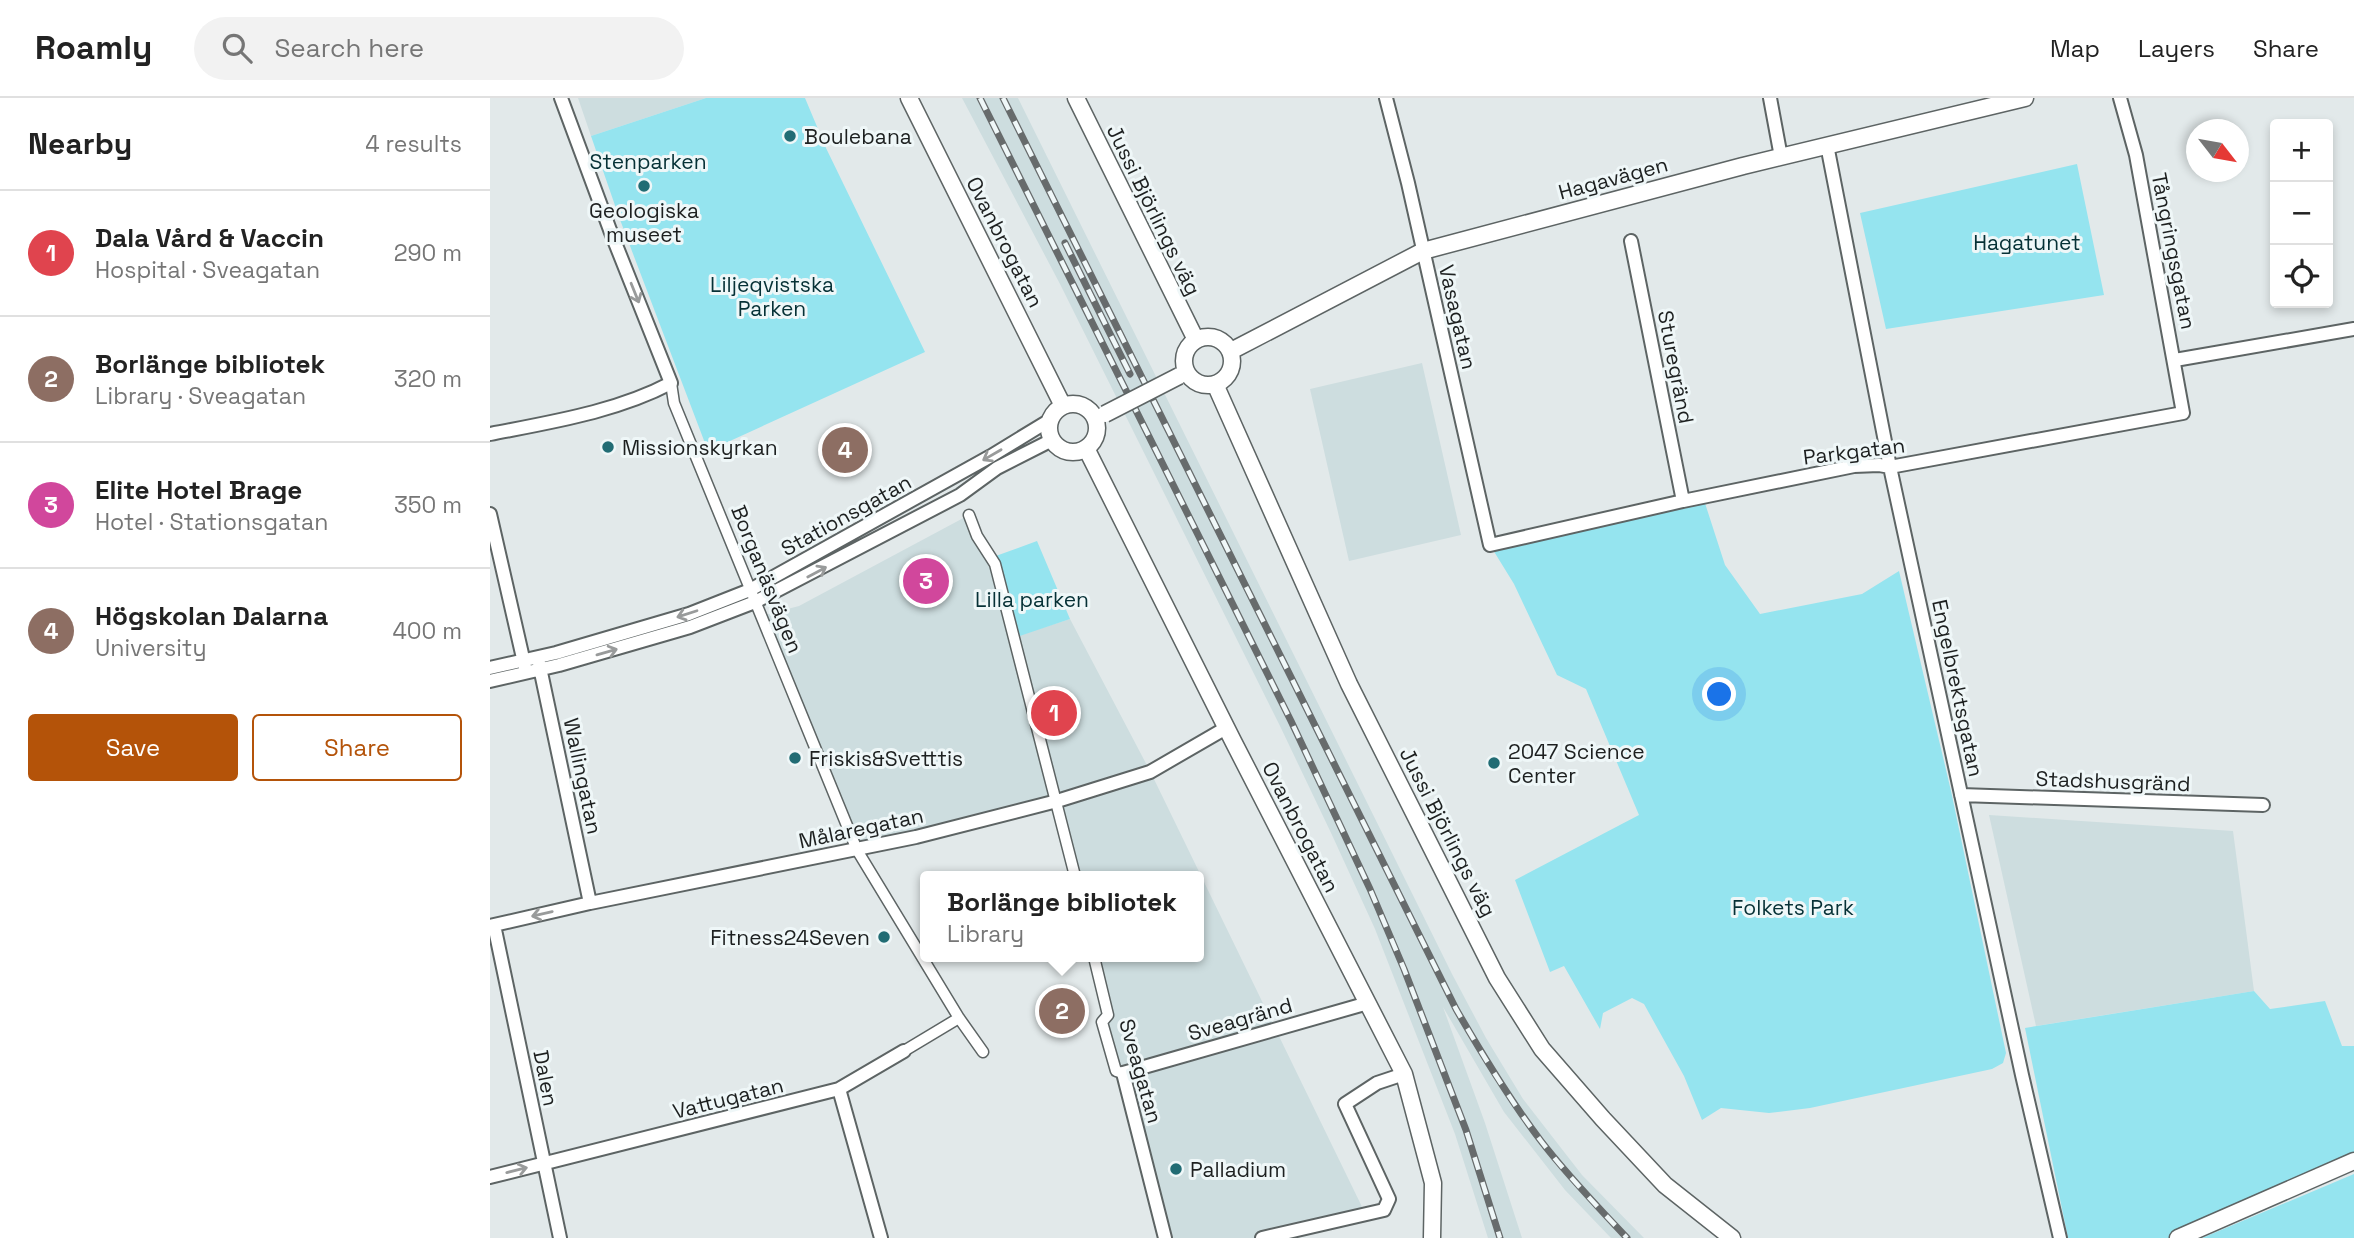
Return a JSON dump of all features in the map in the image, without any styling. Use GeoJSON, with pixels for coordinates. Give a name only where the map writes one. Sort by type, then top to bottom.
{"type":"FeatureCollection","features":[{"type":"Feature","properties":{"kind":"street","name":"Borganäsvägen"},"geometry":{"type":"LineString","coordinates":[[561,98],[671,383],[674,403],[857,849],[920,953]]}},
{"type":"Feature","properties":{"kind":"street","name":"Ovanbrogatan"},"geometry":{"type":"LineString","coordinates":[[909,98],[1063,405]]}},
{"type":"Feature","properties":{"kind":"street","name":"Jussi Björlings väg"},"geometry":{"type":"LineString","coordinates":[[1076,98],[1196,340]]}},
{"type":"Feature","properties":{"kind":"street","name":"Vasagatan"},"geometry":{"type":"LineString","coordinates":[[1386,98],[1490,545]]}},
{"type":"Feature","properties":{"kind":"street"},"geometry":{"type":"LineString","coordinates":[[1770,98],[1781,157]]}},
{"type":"Feature","properties":{"kind":"street","name":"Hagavägen"},"geometry":{"type":"LineString","coordinates":[[1231,351],[1423,251],[1826,145],[2025,98]]}},
{"type":"Feature","properties":{"kind":"street","name":"Tångringsgatan"},"geometry":{"type":"LineString","coordinates":[[2120,98],[2136,155],[2183,414]]}},
{"type":"Feature","properties":{"kind":"street","name":"Engelbrektsgatan"},"geometry":{"type":"LineString","coordinates":[[1826,145],[1890,467],[2060,1238]]}},
{"type":"Feature","properties":{"kind":"street","name":"Sturegränd"},"geometry":{"type":"LineString","coordinates":[[1631,241],[1683,501]]}},
{"type":"Feature","properties":{"kind":"street"},"geometry":{"type":"LineString","coordinates":[[2175,360],[2354,329]]}},
{"type":"Feature","properties":{"kind":"street"},"geometry":{"type":"LineString","coordinates":[[1203,337],[1220,339],[1231,351],[1232,368],[1222,381],[1215,384],[1199,383],[1183,374],[1186,351],[1196,340],[1203,337]]}},
{"type":"Feature","properties":{"kind":"street"},"geometry":{"type":"LineString","coordinates":[[1100,416],[1183,374]]}},
{"type":"Feature","properties":{"kind":"street"},"geometry":{"type":"LineString","coordinates":[[490,434],[593,412],[653,393],[671,383]]}},
{"type":"Feature","properties":{"kind":"street","name":"Jussi Björlings väg"},"geometry":{"type":"LineString","coordinates":[[1215,384],[1349,684],[1497,978],[1542,1049],[1639,1158],[1665,1185],[1732,1238]]}},
{"type":"Feature","properties":{"kind":"street"},"geometry":{"type":"LineString","coordinates":[[1079,404],[1100,416],[1096,435],[1086,448],[1071,452],[1063,450],[1052,440],[1049,433],[1050,420],[1063,405],[1079,404]]}},
{"type":"Feature","properties":{"kind":"street","name":"Parkgatan"},"geometry":{"type":"LineString","coordinates":[[1490,545],[1683,501],[1854,467],[1890,467],[2183,414]]}},
{"type":"Feature","properties":{"kind":"street","name":"Stationsgatan"},"geometry":{"type":"LineString","coordinates":[[753,596],[1050,420]]}},
{"type":"Feature","properties":{"kind":"street","name":"Stationsgatan"},"geometry":{"type":"LineString","coordinates":[[490,668],[525,666],[690,628],[937,508],[979,483],[997,468],[1052,440]]}},
{"type":"Feature","properties":{"kind":"street","name":"Ovanbrogatan"},"geometry":{"type":"LineString","coordinates":[[1086,448],[1404,1074],[1433,1183],[1432,1238]]}},
{"type":"Feature","properties":{"kind":"street"},"geometry":{"type":"LineString","coordinates":[[490,514],[525,666]]}},
{"type":"Feature","properties":{"kind":"street"},"geometry":{"type":"LineString","coordinates":[[969,515],[977,536],[995,564],[1074,871]]}},
{"type":"Feature","properties":{"kind":"street","name":"Wallingatan"},"geometry":{"type":"LineString","coordinates":[[539,663],[590,902]]}},
{"type":"Feature","properties":{"kind":"street","name":"Stationsgatan"},"geometry":{"type":"LineString","coordinates":[[490,681],[525,666]]}},
{"type":"Feature","properties":{"kind":"street","name":"Målaregatan"},"geometry":{"type":"LineString","coordinates":[[492,925],[590,902],[923,835],[1057,801],[1150,772],[1226,728]]}},
{"type":"Feature","properties":{"kind":"street","name":"Stadshusgränd"},"geometry":{"type":"LineString","coordinates":[[1961,795],[2263,805]]}},
{"type":"Feature","properties":{"kind":"street","name":"Dalen"},"geometry":{"type":"LineString","coordinates":[[492,925],[560,1238]]}},
{"type":"Feature","properties":{"kind":"street","name":"Borganäsvägen"},"geometry":{"type":"LineString","coordinates":[[925,962],[983,1052]]}},
{"type":"Feature","properties":{"kind":"street","name":"Sveagatan"},"geometry":{"type":"LineString","coordinates":[[1095,962],[1108,1015],[1102,1022],[1116,1071],[1124,1073],[1165,1238]]}},
{"type":"Feature","properties":{"kind":"street","name":"Sveagränd"},"geometry":{"type":"LineString","coordinates":[[1124,1073],[1368,1003]]}},
{"type":"Feature","properties":{"kind":"street","name":"Vattugatan"},"geometry":{"type":"LineString","coordinates":[[490,1177],[839,1089],[959,1018]]}},
{"type":"Feature","properties":{"kind":"street"},"geometry":{"type":"LineString","coordinates":[[1262,1238],[1384,1210],[1389,1199],[1345,1104],[1377,1083],[1404,1074]]}},
{"type":"Feature","properties":{"kind":"street"},"geometry":{"type":"LineString","coordinates":[[839,1089],[881,1238]]}},
{"type":"Feature","properties":{"kind":"street"},"geometry":{"type":"LineString","coordinates":[[2178,1238],[2354,1161]]}},
{"type":"Feature","properties":{"kind":"shaded area"},"geometry":{"type":"Polygon","coordinates":[[[578,98],[706,98],[591,136],[578,98]]]}},
{"type":"Feature","properties":{"kind":"shaded area"},"geometry":{"type":"Polygon","coordinates":[[[962,98],[1018,98],[1486,1038],[1523,1099],[1582,1175],[1644,1238],[1611,1238],[1565,1190],[1504,1112],[1443,1007],[1485,1123],[1522,1238],[1488,1238],[1455,1134],[1375,929],[1332,835],[1060,284],[962,98]]]}},
{"type":"Feature","properties":{"kind":"shaded area"},"geometry":{"type":"Polygon","coordinates":[[[1422,363],[1461,535],[1349,561],[1310,389],[1422,363]]]}},
{"type":"Feature","properties":{"kind":"shaded area"},"geometry":{"type":"Polygon","coordinates":[[[969,515],[995,564],[1014,637],[1070,619],[1151,773],[1199,871],[1074,871],[1057,802],[857,850],[761,616],[799,606],[969,515]]]}},
{"type":"Feature","properties":{"kind":"shaded area"},"geometry":{"type":"Polygon","coordinates":[[[1989,815],[2233,831],[2254,991],[2036,1026],[1989,815]]]}},
{"type":"Feature","properties":{"kind":"shaded area"},"geometry":{"type":"Polygon","coordinates":[[[1204,882],[1365,1213],[1262,1238],[1165,1238],[1102,1022],[1108,1015],[1095,962],[1204,962],[1204,882]]]}},
{"type":"Feature","properties":{"kind":"green space","name":"Liljeqvistska Parken"},"geometry":{"type":"Polygon","coordinates":[[[706,98],[805,98],[826,148],[925,352],[708,451],[591,136],[706,98]]]}},
{"type":"Feature","properties":{"kind":"green space","name":"Hagatunet"},"geometry":{"type":"Polygon","coordinates":[[[2077,164],[2104,295],[1886,329],[1860,213],[2077,164]]]}},
{"type":"Feature","properties":{"kind":"green space","name":"Folkets Park"},"geometry":{"type":"Polygon","coordinates":[[[1703,497],[1725,565],[1760,614],[1862,594],[1899,571],[1951,791],[2006,1053],[2003,1063],[1992,1069],[1810,1108],[1769,1113],[1721,1108],[1702,1120],[1684,1076],[1644,1004],[1632,998],[1603,1013],[1600,1029],[1564,966],[1550,972],[1515,880],[1639,815],[1586,689],[1557,675],[1514,584],[1490,545],[1703,497]]]}},
{"type":"Feature","properties":{"kind":"green space","name":"Lilla parken"},"geometry":{"type":"Polygon","coordinates":[[[1037,541],[1070,619],[1014,638],[993,557],[1037,541]]]}},
{"type":"Feature","properties":{"kind":"green space"},"geometry":{"type":"Polygon","coordinates":[[[2254,991],[2270,1009],[2325,1001],[2342,1046],[2354,1046],[2354,1156],[2170,1238],[2068,1238],[2025,1028],[2254,991]]]}},
{"type":"Feature","properties":{"kind":"green space"},"geometry":{"type":"Polygon","coordinates":[[[2354,1174],[2354,1238],[2202,1238],[2354,1174]]]}},
{"type":"Feature","properties":{"kind":"railway"},"geometry":{"type":"LineString","coordinates":[[980,98],[1291,721],[1370,889],[1466,1130],[1500,1238]]}},
{"type":"Feature","properties":{"kind":"railway"},"geometry":{"type":"LineString","coordinates":[[1003,98],[1456,1009],[1496,1076],[1541,1141],[1627,1238]]}},
{"type":"Feature","properties":{"kind":"railway"},"geometry":{"type":"LineString","coordinates":[[1065,243],[1130,374]]}},
{"type":"Feature","properties":{"kind":"place","name":"Boulebana"},"geometry":{"type":"Point","coordinates":[790,136]}},
{"type":"Feature","properties":{"kind":"place","name":"Geologiska museet"},"geometry":{"type":"Point","coordinates":[644,186]}},
{"type":"Feature","properties":{"kind":"place","name":"Missionskyrkan"},"geometry":{"type":"Point","coordinates":[608,447]}},
{"type":"Feature","properties":{"kind":"place","name":"Högskolan Dalarna"},"geometry":{"type":"Point","coordinates":[845,450]}},
{"type":"Feature","properties":{"kind":"place","name":"Elite Hotel Brage"},"geometry":{"type":"Point","coordinates":[926,581]}},
{"type":"Feature","properties":{"kind":"place","name":"Dala Vård & Vaccin"},"geometry":{"type":"Point","coordinates":[1054,713]}},
{"type":"Feature","properties":{"kind":"place","name":"Friskis&Svetttis"},"geometry":{"type":"Point","coordinates":[795,758]}},
{"type":"Feature","properties":{"kind":"place","name":"2047 Science Center"},"geometry":{"type":"Point","coordinates":[1494,763]}},
{"type":"Feature","properties":{"kind":"place","name":"Fitness24Seven"},"geometry":{"type":"Point","coordinates":[884,937]}},
{"type":"Feature","properties":{"kind":"place","name":"Borlänge bibliotek"},"geometry":{"type":"Point","coordinates":[1062,1011]}},
{"type":"Feature","properties":{"kind":"place","name":"Palladium"},"geometry":{"type":"Point","coordinates":[1176,1169]}},
{"type":"Feature","properties":{"kind":"park label","name":"Stenparken"},"geometry":{"type":"Point","coordinates":[648,161]}}]}
